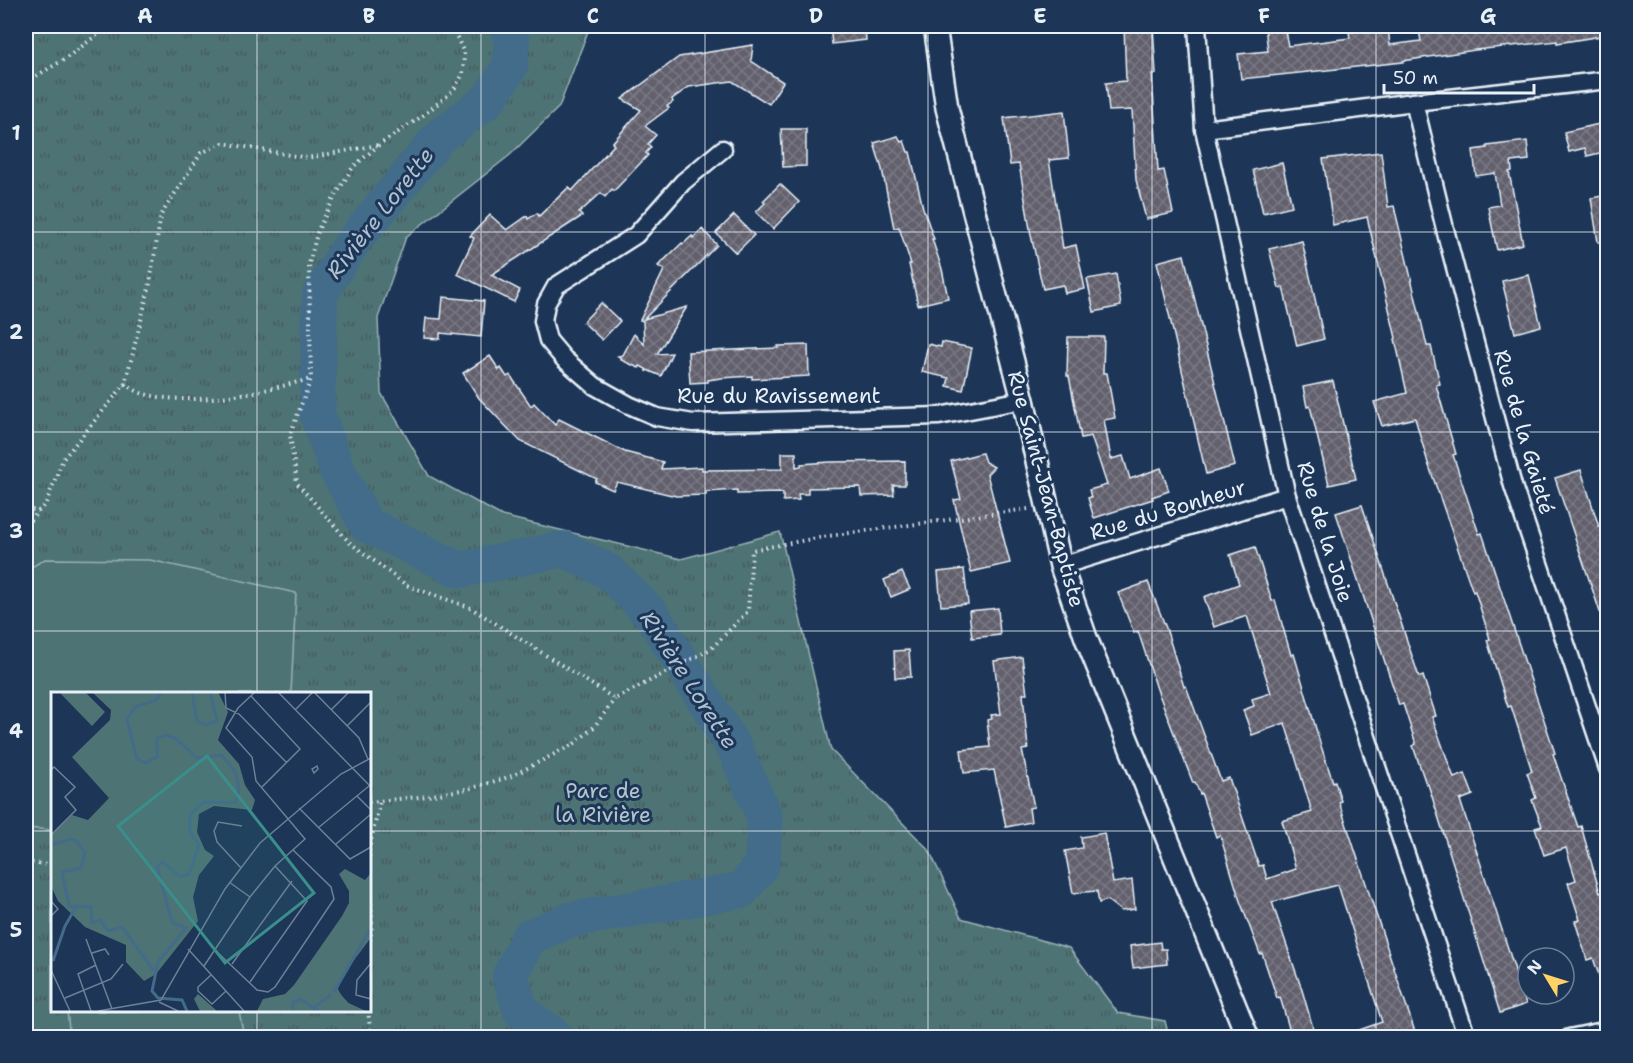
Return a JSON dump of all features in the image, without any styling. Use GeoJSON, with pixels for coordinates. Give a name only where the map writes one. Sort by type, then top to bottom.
{"type":"FeatureCollection","features":[{"type":"Feature","properties":{"kind":"street","name":"Rue Saint-Jean-Baptiste"},"geometry":{"type":"LineString","coordinates":[[935,26],[947,108],[1023,400],[1061,566],[1086,638],[1248,1038]]}},
{"type":"Feature","properties":{"kind":"street","name":"Rue de la Joie"},"geometry":{"type":"LineString","coordinates":[[1197,26],[1204,129],[1287,496],[1467,1038]]}},
{"type":"Feature","properties":{"kind":"street"},"geometry":{"type":"LineString","coordinates":[[1204,129],[1608,80]]}},
{"type":"Feature","properties":{"kind":"street","name":"Rue de la Gaieté"},"geometry":{"type":"LineString","coordinates":[[1414,102],[1450,249],[1513,486],[1608,769]]}},
{"type":"Feature","properties":{"kind":"street","name":"Rue du Ravissement"},"geometry":{"type":"LineString","coordinates":[[723,149],[683,182],[636,235],[571,274],[556,286],[546,304],[543,321],[548,340],[564,359],[595,386],[657,417],[693,423],[939,416],[1023,400]]}},
{"type":"Feature","properties":{"kind":"street","name":"Rue du Bonheur"},"geometry":{"type":"LineString","coordinates":[[1061,566],[1287,496]]}},
{"type":"Feature","properties":{"kind":"street"},"geometry":{"type":"LineString","coordinates":[[1569,1038],[1608,1030]]}},
{"type":"Feature","properties":{"kind":"path"},"geometry":{"type":"LineString","coordinates":[[26,82],[65,59],[109,26]]}},
{"type":"Feature","properties":{"kind":"path"},"geometry":{"type":"LineString","coordinates":[[452,26],[464,53],[464,74],[453,91],[421,117],[378,145],[353,168],[318,230],[309,264],[311,379],[290,435],[297,483],[349,542],[406,585],[471,608],[615,699]]}},
{"type":"Feature","properties":{"kind":"path"},"geometry":{"type":"LineString","coordinates":[[26,525],[46,503],[63,459],[125,384],[149,288],[161,215],[201,153],[223,143],[307,158],[378,145]]}},
{"type":"Feature","properties":{"kind":"path"},"geometry":{"type":"LineString","coordinates":[[125,384],[139,393],[184,399],[267,390],[311,379]]}},
{"type":"Feature","properties":{"kind":"path"},"geometry":{"type":"LineString","coordinates":[[370,802],[472,788],[512,776],[574,744],[594,727],[615,699],[711,650],[748,611],[752,550],[828,536],[1048,506]]}},
{"type":"Feature","properties":{"kind":"path"},"geometry":{"type":"LineString","coordinates":[[26,509],[39,511]]}},
{"type":"Feature","properties":{"kind":"path"},"geometry":{"type":"LineString","coordinates":[[370,845],[380,802]]}},
{"type":"Feature","properties":{"kind":"path"},"geometry":{"type":"LineString","coordinates":[[26,862],[51,864]]}},
{"type":"Feature","properties":{"kind":"path"},"geometry":{"type":"LineString","coordinates":[[370,874],[372,923],[370,942]]}},
{"type":"Feature","properties":{"kind":"path"},"geometry":{"type":"LineString","coordinates":[[26,924],[33,1038]]}},
{"type":"Feature","properties":{"kind":"path"},"geometry":{"type":"LineString","coordinates":[[368,1012],[371,1038]]}},
{"type":"Feature","properties":{"kind":"green space","name":"Parc de la Rivière"},"geometry":{"type":"Polygon","coordinates":[[[26,26],[590,26],[559,107],[510,155],[406,237],[378,318],[381,393],[429,476],[502,516],[681,559],[780,532],[831,750],[929,850],[961,918],[1069,948],[1118,1013],[1165,1021],[1169,1037],[26,1037],[26,26]]]}},
{"type":"Feature","properties":{"kind":"green space"},"geometry":{"type":"Polygon","coordinates":[[[45,559],[150,560],[296,593],[291,692],[51,692],[51,830],[26,828],[26,614],[30,568],[45,559]]]}},
{"type":"Feature","properties":{"kind":"green space"},"geometry":{"type":"Polygon","coordinates":[[[67,1012],[239,1012],[244,1037],[70,1037],[67,1012]]]}},
{"type":"Feature","properties":{"kind":"building"},"geometry":{"type":"Polygon","coordinates":[[[830,26],[865,26],[866,40],[832,44],[830,26]]]}},
{"type":"Feature","properties":{"kind":"building"},"geometry":{"type":"Polygon","coordinates":[[[1124,26],[1153,26],[1156,74],[1152,74],[1158,171],[1164,170],[1173,213],[1146,219],[1136,180],[1132,110],[1109,111],[1106,83],[1126,81],[1124,26]]]}},
{"type":"Feature","properties":{"kind":"building"},"geometry":{"type":"Polygon","coordinates":[[[1265,26],[1284,26],[1288,46],[1350,38],[1349,32],[1388,28],[1390,45],[1421,41],[1419,30],[1452,26],[1600,26],[1601,36],[1557,43],[1557,41],[1475,50],[1403,62],[1241,79],[1238,54],[1268,51],[1265,26]]]}},
{"type":"Feature","properties":{"kind":"building"},"geometry":{"type":"Polygon","coordinates":[[[753,45],[751,61],[783,82],[769,104],[732,81],[689,87],[672,99],[673,102],[667,106],[669,108],[645,126],[656,135],[648,144],[651,147],[646,153],[648,155],[614,191],[612,189],[605,197],[601,193],[579,213],[582,216],[491,275],[520,290],[514,302],[457,274],[474,238],[470,236],[490,215],[507,230],[527,216],[528,219],[537,213],[539,216],[569,187],[572,191],[614,145],[612,143],[641,110],[622,99],[679,57],[753,45]]]}},
{"type":"Feature","properties":{"kind":"building"},"geometry":{"type":"Polygon","coordinates":[[[1064,111],[1069,158],[1049,160],[1063,248],[1076,245],[1085,289],[1065,293],[1063,285],[1043,289],[1019,164],[1010,165],[1004,118],[1064,111]]]}},
{"type":"Feature","properties":{"kind":"building"},"geometry":{"type":"Polygon","coordinates":[[[1608,122],[1608,151],[1587,156],[1585,148],[1569,152],[1564,132],[1608,122]]]}},
{"type":"Feature","properties":{"kind":"building"},"geometry":{"type":"Polygon","coordinates":[[[781,129],[806,129],[806,166],[783,167],[781,129]]]}},
{"type":"Feature","properties":{"kind":"building"},"geometry":{"type":"Polygon","coordinates":[[[898,136],[910,152],[948,298],[918,305],[909,264],[911,264],[899,227],[894,228],[882,169],[874,143],[898,136]]]}},
{"type":"Feature","properties":{"kind":"building"},"geometry":{"type":"Polygon","coordinates":[[[1527,141],[1529,160],[1511,162],[1512,171],[1509,172],[1523,244],[1497,250],[1488,207],[1500,205],[1495,173],[1476,176],[1473,150],[1527,141]]]}},
{"type":"Feature","properties":{"kind":"building"},"geometry":{"type":"Polygon","coordinates":[[[1381,152],[1388,207],[1394,206],[1427,346],[1431,346],[1440,384],[1436,385],[1456,454],[1453,455],[1479,534],[1482,533],[1578,827],[1581,826],[1600,893],[1602,892],[1608,909],[1608,991],[1605,992],[1593,958],[1587,960],[1575,921],[1580,920],[1568,883],[1576,880],[1566,848],[1544,855],[1535,828],[1542,826],[1532,800],[1536,798],[1527,773],[1532,771],[1511,706],[1508,707],[1487,640],[1490,639],[1475,591],[1473,592],[1428,463],[1415,418],[1382,426],[1374,402],[1407,393],[1396,338],[1367,217],[1333,225],[1323,159],[1381,152]]]}},
{"type":"Feature","properties":{"kind":"building"},"geometry":{"type":"Polygon","coordinates":[[[1282,163],[1292,206],[1263,213],[1253,170],[1282,163]]]}},
{"type":"Feature","properties":{"kind":"building"},"geometry":{"type":"Polygon","coordinates":[[[780,184],[799,202],[773,229],[756,212],[765,203],[763,201],[780,184]]]}},
{"type":"Feature","properties":{"kind":"building"},"geometry":{"type":"Polygon","coordinates":[[[1608,195],[1608,242],[1598,242],[1591,198],[1608,195]]]}},
{"type":"Feature","properties":{"kind":"building"},"geometry":{"type":"Polygon","coordinates":[[[734,215],[754,235],[736,253],[716,233],[734,215]]]}},
{"type":"Feature","properties":{"kind":"building"},"geometry":{"type":"Polygon","coordinates":[[[702,229],[717,245],[644,319],[687,307],[657,354],[672,353],[661,376],[647,370],[646,372],[646,369],[640,366],[639,368],[621,360],[622,358],[618,356],[623,355],[634,334],[644,344],[643,321],[640,320],[664,270],[658,266],[682,243],[692,236],[693,238],[702,229]]]}},
{"type":"Feature","properties":{"kind":"building"},"geometry":{"type":"Polygon","coordinates":[[[1302,241],[1324,339],[1297,346],[1283,287],[1279,288],[1269,249],[1302,241]]]}},
{"type":"Feature","properties":{"kind":"building"},"geometry":{"type":"Polygon","coordinates":[[[1184,255],[1235,466],[1206,474],[1157,262],[1184,255]]]}},
{"type":"Feature","properties":{"kind":"building"},"geometry":{"type":"Polygon","coordinates":[[[1116,274],[1121,306],[1094,312],[1087,279],[1116,274]]]}},
{"type":"Feature","properties":{"kind":"building"},"geometry":{"type":"Polygon","coordinates":[[[1529,275],[1541,326],[1515,333],[1502,281],[1529,275]]]}},
{"type":"Feature","properties":{"kind":"building"},"geometry":{"type":"Polygon","coordinates":[[[443,297],[484,301],[481,337],[440,333],[440,339],[424,338],[426,318],[441,319],[443,297]]]}},
{"type":"Feature","properties":{"kind":"building"},"geometry":{"type":"Polygon","coordinates":[[[601,303],[620,321],[602,340],[583,322],[601,303]]]}},
{"type":"Feature","properties":{"kind":"building"},"geometry":{"type":"Polygon","coordinates":[[[1068,337],[1104,337],[1103,373],[1107,373],[1115,418],[1104,420],[1111,459],[1123,456],[1130,479],[1161,468],[1169,491],[1152,497],[1153,499],[1094,518],[1088,498],[1091,497],[1089,490],[1107,485],[1091,436],[1081,438],[1069,376],[1067,376],[1068,337]]]}},
{"type":"Feature","properties":{"kind":"building"},"geometry":{"type":"Polygon","coordinates":[[[942,342],[972,348],[963,390],[947,386],[949,378],[922,372],[928,344],[941,347],[942,342]]]}},
{"type":"Feature","properties":{"kind":"building"},"geometry":{"type":"Polygon","coordinates":[[[808,345],[809,376],[752,379],[752,376],[690,383],[688,352],[808,345]]]}},
{"type":"Feature","properties":{"kind":"building"},"geometry":{"type":"Polygon","coordinates":[[[490,356],[499,370],[501,368],[507,377],[510,375],[531,406],[534,403],[555,425],[559,419],[625,452],[663,462],[661,469],[702,467],[702,470],[782,469],[782,453],[796,453],[796,467],[801,464],[830,462],[905,461],[905,485],[893,485],[894,495],[861,496],[860,487],[808,488],[808,494],[798,494],[799,500],[783,501],[783,493],[737,494],[737,490],[706,492],[706,495],[676,496],[617,482],[613,490],[595,482],[597,479],[520,441],[479,398],[463,373],[490,356]]]}},
{"type":"Feature","properties":{"kind":"building"},"geometry":{"type":"Polygon","coordinates":[[[1333,381],[1356,479],[1329,485],[1310,406],[1307,407],[1303,387],[1333,381]]]}},
{"type":"Feature","properties":{"kind":"building"},"geometry":{"type":"Polygon","coordinates":[[[982,453],[985,462],[994,467],[987,474],[1010,563],[971,572],[954,500],[961,499],[951,461],[982,453]]]}},
{"type":"Feature","properties":{"kind":"building"},"geometry":{"type":"Polygon","coordinates":[[[1581,470],[1599,527],[1601,526],[1608,546],[1608,627],[1605,627],[1555,478],[1581,470]]]}},
{"type":"Feature","properties":{"kind":"building"},"geometry":{"type":"Polygon","coordinates":[[[1362,505],[1419,677],[1423,676],[1436,716],[1432,717],[1454,778],[1465,774],[1473,795],[1460,800],[1516,973],[1516,1006],[1520,1006],[1500,1013],[1428,784],[1426,784],[1413,746],[1416,744],[1403,704],[1399,705],[1336,513],[1362,505]]]}},
{"type":"Feature","properties":{"kind":"building"},"geometry":{"type":"Polygon","coordinates":[[[1255,547],[1272,601],[1275,600],[1291,655],[1294,654],[1321,746],[1333,782],[1335,781],[1341,801],[1339,802],[1417,1038],[1345,1038],[1345,1035],[1382,1022],[1338,885],[1272,902],[1316,1038],[1292,1038],[1280,997],[1277,998],[1262,953],[1260,954],[1240,901],[1220,835],[1216,837],[1201,793],[1195,782],[1193,783],[1157,689],[1138,631],[1134,633],[1118,593],[1148,582],[1166,628],[1184,687],[1186,686],[1221,781],[1229,778],[1259,866],[1263,865],[1267,879],[1296,869],[1282,821],[1312,812],[1285,723],[1252,735],[1243,710],[1254,706],[1252,699],[1271,693],[1247,616],[1214,627],[1204,597],[1239,584],[1230,555],[1255,547]]]}},
{"type":"Feature","properties":{"kind":"building"},"geometry":{"type":"Polygon","coordinates":[[[964,569],[968,604],[941,606],[938,572],[964,569]]]}},
{"type":"Feature","properties":{"kind":"building"},"geometry":{"type":"Polygon","coordinates":[[[902,572],[910,589],[891,597],[884,580],[902,572]]]}},
{"type":"Feature","properties":{"kind":"building"},"geometry":{"type":"Polygon","coordinates":[[[998,608],[1000,635],[972,638],[969,611],[998,608]]]}},
{"type":"Feature","properties":{"kind":"building"},"geometry":{"type":"Polygon","coordinates":[[[909,650],[911,677],[895,678],[894,651],[909,650]]]}},
{"type":"Feature","properties":{"kind":"building"},"geometry":{"type":"Polygon","coordinates":[[[1022,657],[1027,694],[1023,694],[1028,749],[1022,750],[1034,807],[1029,808],[1031,822],[1006,827],[994,770],[964,773],[961,750],[990,747],[987,720],[992,719],[991,715],[1001,714],[994,661],[1022,657]]]}},
{"type":"Feature","properties":{"kind":"building"},"geometry":{"type":"Polygon","coordinates":[[[1104,833],[1113,883],[1132,880],[1135,909],[1121,911],[1107,900],[1099,903],[1097,891],[1073,893],[1065,851],[1082,848],[1081,837],[1104,833]]]}},
{"type":"Feature","properties":{"kind":"building"},"geometry":{"type":"Polygon","coordinates":[[[1160,942],[1161,949],[1166,949],[1167,964],[1133,968],[1130,946],[1160,942]]]}},
{"type":"Feature","properties":{"kind":"waterway","name":"Rivière Lorette"},"geometry":{"type":"LineString","coordinates":[[507,26],[512,41],[510,67],[488,100],[440,136],[352,243],[320,294],[317,413],[337,470],[367,525],[460,570],[564,549],[609,572],[652,615],[735,749],[765,818],[762,864],[742,890],[570,920],[529,937],[510,976],[521,1011],[557,1038]]}}]}
